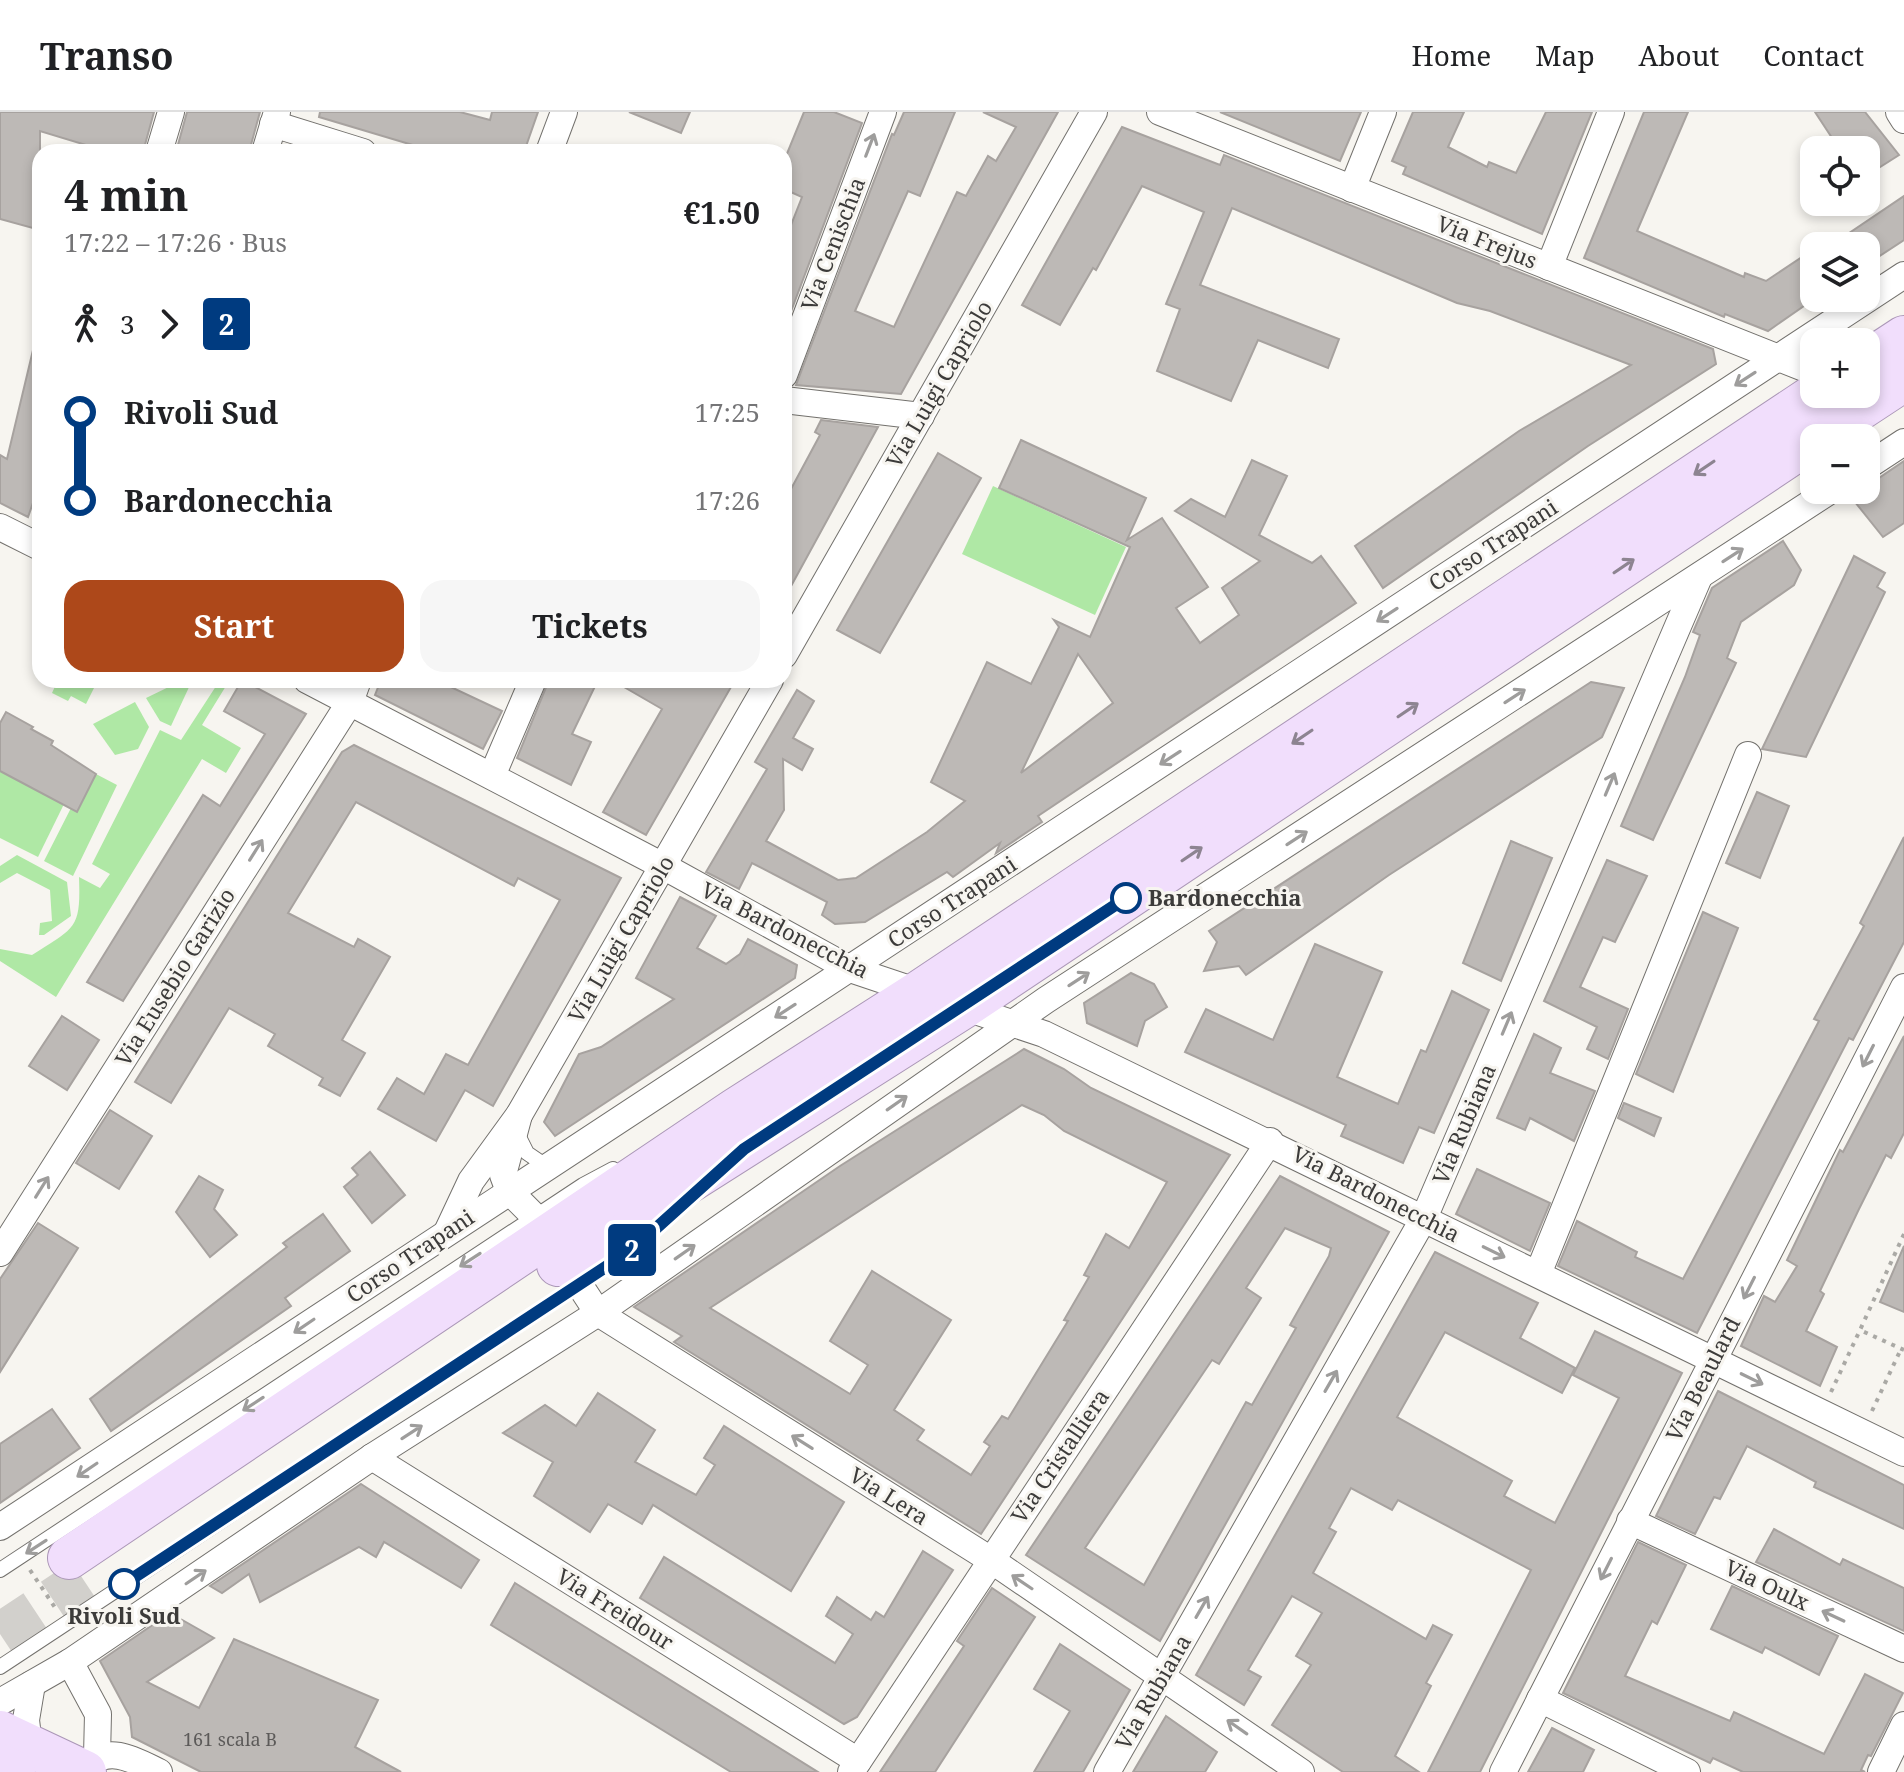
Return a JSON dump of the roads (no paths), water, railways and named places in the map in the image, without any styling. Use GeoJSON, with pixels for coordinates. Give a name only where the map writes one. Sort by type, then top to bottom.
{"type":"FeatureCollection","features":[{"type":"Feature","properties":{"kind":"main road","name":"Corso Trapani"},"geometry":{"type":"LineString","coordinates":[[1835,424],[1883,388],[1904,337]]}},
{"type":"Feature","properties":{"kind":"main road","name":"Corso Trapani"},"geometry":{"type":"LineString","coordinates":[[76,1569],[740,1129],[919,992],[1800,405]]}},
{"type":"Feature","properties":{"kind":"main road","name":"Corso Trapani"},"geometry":{"type":"LineString","coordinates":[[740,1129],[964,1007],[1800,449]]}},
{"type":"Feature","properties":{"kind":"main road"},"geometry":{"type":"LineString","coordinates":[[11,1754],[88,1766]]}},
{"type":"Feature","properties":{"kind":"street"},"geometry":{"type":"LineString","coordinates":[[161,144],[171,112]]}},
{"type":"Feature","properties":{"kind":"street"},"geometry":{"type":"LineString","coordinates":[[552,144],[564,112]]}},
{"type":"Feature","properties":{"kind":"street","name":"Via Cenischia"},"geometry":{"type":"LineString","coordinates":[[792,354],[883,112]]}},
{"type":"Feature","properties":{"kind":"street","name":"Via Luigi Capriolo"},"geometry":{"type":"LineString","coordinates":[[792,641],[1094,112]]}},
{"type":"Feature","properties":{"kind":"street","name":"Via Frejus"},"geometry":{"type":"LineString","coordinates":[[1160,112],[1800,366]]}},
{"type":"Feature","properties":{"kind":"street"},"geometry":{"type":"LineString","coordinates":[[1352,189],[1383,112]]}},
{"type":"Feature","properties":{"kind":"street"},"geometry":{"type":"LineString","coordinates":[[1549,267],[1611,112]]}},
{"type":"Feature","properties":{"kind":"street"},"geometry":{"type":"LineString","coordinates":[[1899,112],[1904,120]]}},
{"type":"Feature","properties":{"kind":"street"},"geometry":{"type":"LineString","coordinates":[[267,144],[275,118],[342,144]]}},
{"type":"Feature","properties":{"kind":"street","name":"Corso Trapani"},"geometry":{"type":"LineString","coordinates":[[0,1527],[1904,275]]}},
{"type":"Feature","properties":{"kind":"street"},"geometry":{"type":"LineString","coordinates":[[792,401],[921,416]]}},
{"type":"Feature","properties":{"kind":"street"},"geometry":{"type":"LineString","coordinates":[[1880,458],[1904,442]]}},
{"type":"Feature","properties":{"kind":"street"},"geometry":{"type":"LineString","coordinates":[[0,1702],[70,1662],[372,1457],[598,1313],[1014,1023],[1810,504]]}},
{"type":"Feature","properties":{"kind":"street"},"geometry":{"type":"LineString","coordinates":[[0,527],[32,540]]}},
{"type":"Feature","properties":{"kind":"street","name":"Via Rubiana"},"geometry":{"type":"LineString","coordinates":[[1107,1772],[1424,1218],[1699,577]]}},
{"type":"Feature","properties":{"kind":"street"},"geometry":{"type":"LineString","coordinates":[[492,776],[530,688]]}},
{"type":"Feature","properties":{"kind":"street","name":"Via Luigi Capriolo"},"geometry":{"type":"LineString","coordinates":[[448,1230],[471,1181],[517,1122],[765,688]]}},
{"type":"Feature","properties":{"kind":"street","name":"Via Bardonecchia"},"geometry":{"type":"LineString","coordinates":[[354,691],[492,776],[850,969],[1054,1038],[1904,1453]]}},
{"type":"Feature","properties":{"kind":"street","name":"Via Eusebio Garizio"},"geometry":{"type":"LineString","coordinates":[[0,1253],[354,691]]}},
{"type":"Feature","properties":{"kind":"street"},"geometry":{"type":"LineString","coordinates":[[1538,1274],[1748,755]]}},
{"type":"Feature","properties":{"kind":"street","name":"Via Beaulard"},"geometry":{"type":"LineString","coordinates":[[1503,1772],[1904,987]]}},
{"type":"Feature","properties":{"kind":"street","name":"Via Luigi Capriolo"},"geometry":{"type":"LineString","coordinates":[[509,1191],[502,1171],[517,1122]]}},
{"type":"Feature","properties":{"kind":"street","name":"Via Cristalliera"},"geometry":{"type":"LineString","coordinates":[[854,1767],[1270,1141]]}},
{"type":"Feature","properties":{"kind":"street","name":"Via Lera"},"geometry":{"type":"LineString","coordinates":[[509,1191],[557,1250],[598,1313],[991,1560],[1301,1772]]}},
{"type":"Feature","properties":{"kind":"street","name":"Via Freidour"},"geometry":{"type":"LineString","coordinates":[[372,1457],[854,1767]]}},
{"type":"Feature","properties":{"kind":"street","name":"Via Oulx"},"geometry":{"type":"LineString","coordinates":[[1630,1521],[1904,1649]]}},
{"type":"Feature","properties":{"kind":"street"},"geometry":{"type":"LineString","coordinates":[[70,1662],[98,1714],[100,1743],[88,1766]]}},
{"type":"Feature","properties":{"kind":"street"},"geometry":{"type":"LineString","coordinates":[[11,1754],[26,1720],[32,1684]]}},
{"type":"Feature","properties":{"kind":"street"},"geometry":{"type":"LineString","coordinates":[[1540,1699],[1687,1772]]}},
{"type":"Feature","properties":{"kind":"street"},"geometry":{"type":"LineString","coordinates":[[1881,1772],[1904,1725]]}},
{"type":"Feature","properties":{"kind":"street"},"geometry":{"type":"LineString","coordinates":[[88,1766],[115,1754],[159,1772]]}},
{"type":"Feature","properties":{"kind":"lane"},"geometry":{"type":"LineString","coordinates":[[517,1122],[527,1153],[546,1166]]}},
{"type":"Feature","properties":{"kind":"lane","name":"Corso Trapani"},"geometry":{"type":"LineString","coordinates":[[0,1667],[66,1623],[557,1250],[583,1185],[740,1129]]}},
{"type":"Feature","properties":{"kind":"lane","name":"Corso Trapani"},"geometry":{"type":"LineString","coordinates":[[0,1570],[557,1250]]}},
{"type":"Feature","properties":{"kind":"tunnel"},"geometry":{"type":"LineString","coordinates":[[0,1634],[83,1579]]}},
{"type":"Feature","properties":{"kind":"place","name":"Bardonecchia"},"geometry":{"type":"Point","coordinates":[1126,898]}},
{"type":"Feature","properties":{"kind":"place","name":"Rivoli Sud"},"geometry":{"type":"Point","coordinates":[124,1584]}}]}
